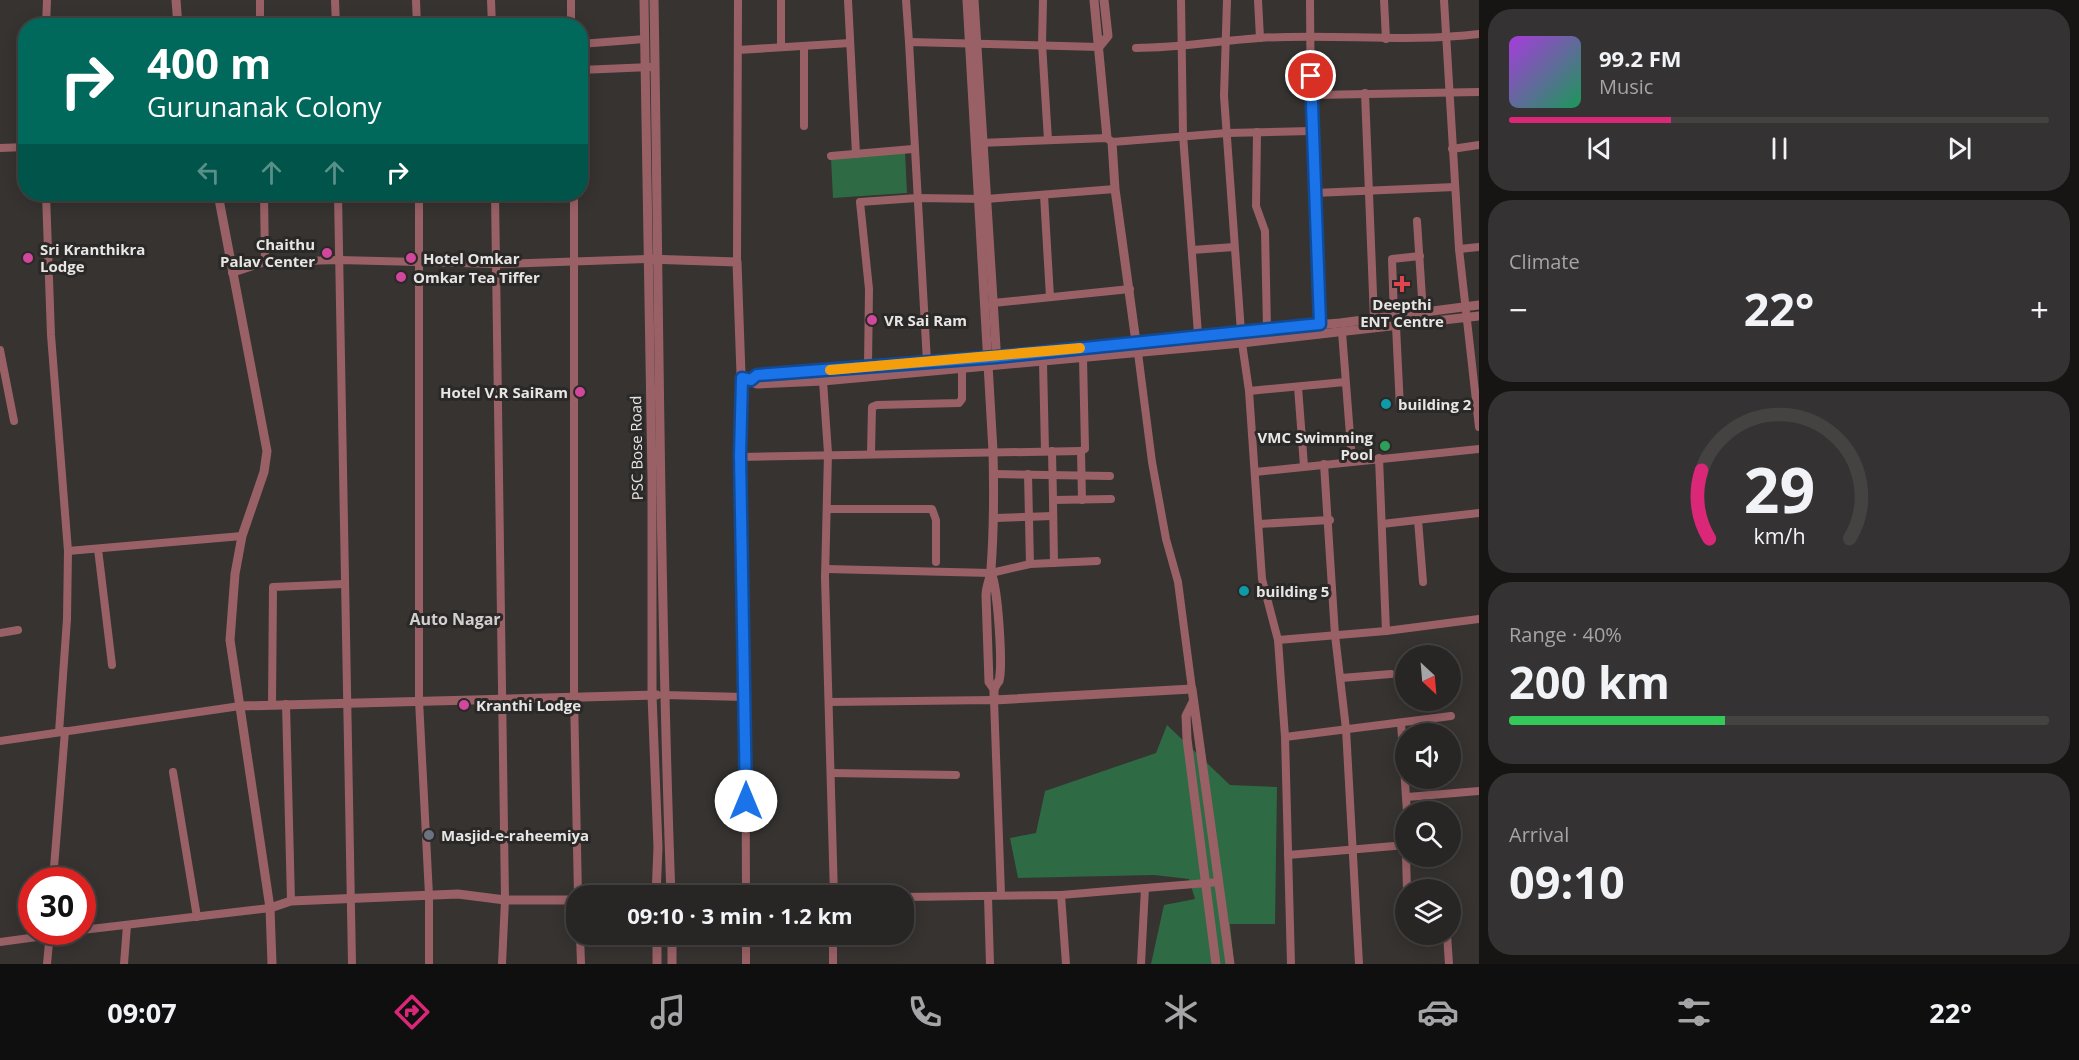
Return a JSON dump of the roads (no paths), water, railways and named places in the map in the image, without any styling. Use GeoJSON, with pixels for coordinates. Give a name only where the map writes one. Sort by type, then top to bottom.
{"type":"FeatureCollection","features":[{"type":"Feature","properties":{"kind":"street"},"geometry":{"type":"LineString","coordinates":[[46,18],[47,0]]}},
{"type":"Feature","properties":{"kind":"street"},"geometry":{"type":"LineString","coordinates":[[176,0],[177,18]]}},
{"type":"Feature","properties":{"kind":"street"},"geometry":{"type":"LineString","coordinates":[[260,0],[260,18]]}},
{"type":"Feature","properties":{"kind":"street"},"geometry":{"type":"LineString","coordinates":[[335,0],[336,18]]}},
{"type":"Feature","properties":{"kind":"street"},"geometry":{"type":"LineString","coordinates":[[416,0],[417,18]]}},
{"type":"Feature","properties":{"kind":"street"},"geometry":{"type":"LineString","coordinates":[[491,0],[492,18]]}},
{"type":"Feature","properties":{"kind":"street"},"geometry":{"type":"LineString","coordinates":[[571,0],[571,18]]}},
{"type":"Feature","properties":{"kind":"street","name":"PSC Bose Road"},"geometry":{"type":"LineString","coordinates":[[644,0],[652,480],[652,695],[658,847],[656,885]]}},
{"type":"Feature","properties":{"kind":"street","name":"PSC Bose Road"},"geometry":{"type":"LineString","coordinates":[[654,0],[660,260],[663,695],[671,885]]}},
{"type":"Feature","properties":{"kind":"street"},"geometry":{"type":"LineString","coordinates":[[738,0],[737,262],[747,379],[740,456],[746,885]]}},
{"type":"Feature","properties":{"kind":"street"},"geometry":{"type":"LineString","coordinates":[[781,0],[781,47]]}},
{"type":"Feature","properties":{"kind":"street"},"geometry":{"type":"LineString","coordinates":[[848,0],[855,154]]}},
{"type":"Feature","properties":{"kind":"street"},"geometry":{"type":"LineString","coordinates":[[906,0],[927,362]]}},
{"type":"Feature","properties":{"kind":"street"},"geometry":{"type":"LineString","coordinates":[[967,0],[973,45],[993,362]]}},
{"type":"Feature","properties":{"kind":"street"},"geometry":{"type":"LineString","coordinates":[[973,45],[974,0]]}},
{"type":"Feature","properties":{"kind":"street"},"geometry":{"type":"LineString","coordinates":[[1043,0],[1042,44],[1048,140]]}},
{"type":"Feature","properties":{"kind":"street"},"geometry":{"type":"LineString","coordinates":[[1094,0],[1115,189],[1136,342]]}},
{"type":"Feature","properties":{"kind":"street"},"geometry":{"type":"LineString","coordinates":[[1099,47],[1108,36],[1104,0]]}},
{"type":"Feature","properties":{"kind":"street"},"geometry":{"type":"LineString","coordinates":[[1181,0],[1184,135],[1198,334]]}},
{"type":"Feature","properties":{"kind":"street"},"geometry":{"type":"LineString","coordinates":[[1227,0],[1224,96],[1237,332],[1248,391],[1262,579],[1278,640],[1285,737],[1291,964]]}},
{"type":"Feature","properties":{"kind":"street"},"geometry":{"type":"LineString","coordinates":[[1258,0],[1260,38]]}},
{"type":"Feature","properties":{"kind":"street"},"geometry":{"type":"LineString","coordinates":[[1310,0],[1309,38],[1313,94],[1311,131],[1320,324]]}},
{"type":"Feature","properties":{"kind":"street"},"geometry":{"type":"LineString","coordinates":[[1384,0],[1386,39]]}},
{"type":"Feature","properties":{"kind":"street"},"geometry":{"type":"LineString","coordinates":[[1444,0],[1459,249],[1466,318],[1477,387],[1479,427]]}},
{"type":"Feature","properties":{"kind":"street"},"geometry":{"type":"LineString","coordinates":[[1136,48],[1181,48],[1260,38],[1446,38],[1479,34]]}},
{"type":"Feature","properties":{"kind":"street"},"geometry":{"type":"LineString","coordinates":[[588,43],[645,39]]}},
{"type":"Feature","properties":{"kind":"street"},"geometry":{"type":"LineString","coordinates":[[909,42],[1099,47]]}},
{"type":"Feature","properties":{"kind":"street"},"geometry":{"type":"LineString","coordinates":[[738,50],[850,43]]}},
{"type":"Feature","properties":{"kind":"street"},"geometry":{"type":"LineString","coordinates":[[804,46],[804,126]]}},
{"type":"Feature","properties":{"kind":"street"},"geometry":{"type":"LineString","coordinates":[[588,70],[655,66]]}},
{"type":"Feature","properties":{"kind":"street"},"geometry":{"type":"LineString","coordinates":[[1313,94],[1479,92]]}},
{"type":"Feature","properties":{"kind":"street"},"geometry":{"type":"LineString","coordinates":[[1365,93],[1374,320]]}},
{"type":"Feature","properties":{"kind":"street"},"geometry":{"type":"LineString","coordinates":[[980,143],[1311,131]]}},
{"type":"Feature","properties":{"kind":"street"},"geometry":{"type":"LineString","coordinates":[[1257,132],[1256,206],[1264,231],[1267,329]]}},
{"type":"Feature","properties":{"kind":"street"},"geometry":{"type":"LineString","coordinates":[[1452,149],[1479,145]]}},
{"type":"Feature","properties":{"kind":"street"},"geometry":{"type":"LineString","coordinates":[[0,148],[18,147]]}},
{"type":"Feature","properties":{"kind":"street"},"geometry":{"type":"LineString","coordinates":[[831,156],[913,149]]}},
{"type":"Feature","properties":{"kind":"street"},"geometry":{"type":"LineString","coordinates":[[1314,193],[1455,187]]}},
{"type":"Feature","properties":{"kind":"street"},"geometry":{"type":"LineString","coordinates":[[868,366],[869,289],[860,202],[917,198],[982,199],[1115,189]]}},
{"type":"Feature","properties":{"kind":"street"},"geometry":{"type":"LineString","coordinates":[[1044,195],[1050,297]]}},
{"type":"Feature","properties":{"kind":"street"},"geometry":{"type":"LineString","coordinates":[[982,199],[993,303],[995,518],[991,573],[986,583],[986,651],[988,682],[994,688],[1001,894]]}},
{"type":"Feature","properties":{"kind":"street"},"geometry":{"type":"LineString","coordinates":[[46,201],[51,334],[68,551],[62,731],[54,867]]}},
{"type":"Feature","properties":{"kind":"street"},"geometry":{"type":"LineString","coordinates":[[219,201],[267,451],[264,472],[243,536],[231,611],[230,640],[270,908],[272,964]]}},
{"type":"Feature","properties":{"kind":"street"},"geometry":{"type":"LineString","coordinates":[[264,201],[265,262]]}},
{"type":"Feature","properties":{"kind":"street"},"geometry":{"type":"LineString","coordinates":[[338,201],[352,964]]}},
{"type":"Feature","properties":{"kind":"street"},"geometry":{"type":"LineString","coordinates":[[419,201],[419,700],[429,895],[429,964]]}},
{"type":"Feature","properties":{"kind":"street"},"geometry":{"type":"LineString","coordinates":[[495,201],[505,900],[502,964]]}},
{"type":"Feature","properties":{"kind":"street"},"geometry":{"type":"LineString","coordinates":[[573,201],[574,695],[578,885]]}},
{"type":"Feature","properties":{"kind":"street"},"geometry":{"type":"LineString","coordinates":[[1417,221],[1424,313]]}},
{"type":"Feature","properties":{"kind":"street"},"geometry":{"type":"LineString","coordinates":[[1192,250],[1234,247]]}},
{"type":"Feature","properties":{"kind":"street"},"geometry":{"type":"LineString","coordinates":[[1459,249],[1479,247]]}},
{"type":"Feature","properties":{"kind":"street"},"geometry":{"type":"LineString","coordinates":[[1400,408],[1392,259],[1420,256]]}},
{"type":"Feature","properties":{"kind":"street"},"geometry":{"type":"LineString","coordinates":[[232,273],[265,262],[339,260],[419,264],[574,263],[647,259],[737,262]]}},
{"type":"Feature","properties":{"kind":"street"},"geometry":{"type":"LineString","coordinates":[[993,303],[1130,290]]}},
{"type":"Feature","properties":{"kind":"street"},"geometry":{"type":"LineString","coordinates":[[747,379],[757,375],[868,366],[927,362],[1043,362],[1238,344],[1342,332],[1395,322],[1424,313],[1479,304]]}},
{"type":"Feature","properties":{"kind":"street"},"geometry":{"type":"LineString","coordinates":[[747,379],[757,384],[823,381],[962,369],[993,362],[1198,334],[1374,320],[1395,322],[1479,316]]}},
{"type":"Feature","properties":{"kind":"street"},"geometry":{"type":"LineString","coordinates":[[1342,332],[1352,461]]}},
{"type":"Feature","properties":{"kind":"street"},"geometry":{"type":"LineString","coordinates":[[0,350],[14,421]]}},
{"type":"Feature","properties":{"kind":"street"},"geometry":{"type":"LineString","coordinates":[[1138,353],[1152,462],[1166,539],[1178,582],[1230,964]]}},
{"type":"Feature","properties":{"kind":"street"},"geometry":{"type":"LineString","coordinates":[[740,456],[1081,451],[1085,449],[1083,358]]}},
{"type":"Feature","properties":{"kind":"street"},"geometry":{"type":"LineString","coordinates":[[1043,362],[1048,451],[1053,475],[1054,563]]}},
{"type":"Feature","properties":{"kind":"street"},"geometry":{"type":"LineString","coordinates":[[871,453],[872,407],[959,403],[962,399],[962,369]]}},
{"type":"Feature","properties":{"kind":"street"},"geometry":{"type":"LineString","coordinates":[[823,381],[828,453],[826,569],[834,885]]}},
{"type":"Feature","properties":{"kind":"street"},"geometry":{"type":"LineString","coordinates":[[1248,391],[1345,382]]}},
{"type":"Feature","properties":{"kind":"street"},"geometry":{"type":"LineString","coordinates":[[1298,387],[1304,466]]}},
{"type":"Feature","properties":{"kind":"street"},"geometry":{"type":"LineString","coordinates":[[1255,472],[1479,449]]}},
{"type":"Feature","properties":{"kind":"street"},"geometry":{"type":"LineString","coordinates":[[1081,451],[1082,500]]}},
{"type":"Feature","properties":{"kind":"street"},"geometry":{"type":"LineString","coordinates":[[1379,458],[1386,631]]}},
{"type":"Feature","properties":{"kind":"street"},"geometry":{"type":"LineString","coordinates":[[1324,464],[1330,520],[1335,635],[1346,729],[1359,964]]}},
{"type":"Feature","properties":{"kind":"street"},"geometry":{"type":"LineString","coordinates":[[994,474],[1110,476]]}},
{"type":"Feature","properties":{"kind":"street"},"geometry":{"type":"LineString","coordinates":[[1028,474],[1030,564]]}},
{"type":"Feature","properties":{"kind":"street"},"geometry":{"type":"LineString","coordinates":[[1053,500],[1111,499]]}},
{"type":"Feature","properties":{"kind":"street"},"geometry":{"type":"LineString","coordinates":[[827,509],[932,508],[936,520],[936,562]]}},
{"type":"Feature","properties":{"kind":"street"},"geometry":{"type":"LineString","coordinates":[[1382,524],[1479,513]]}},
{"type":"Feature","properties":{"kind":"street"},"geometry":{"type":"LineString","coordinates":[[995,518],[1053,516]]}},
{"type":"Feature","properties":{"kind":"street"},"geometry":{"type":"LineString","coordinates":[[1259,524],[1330,520]]}},
{"type":"Feature","properties":{"kind":"street"},"geometry":{"type":"LineString","coordinates":[[1418,520],[1423,582]]}},
{"type":"Feature","properties":{"kind":"street"},"geometry":{"type":"LineString","coordinates":[[68,551],[243,536]]}},
{"type":"Feature","properties":{"kind":"street"},"geometry":{"type":"LineString","coordinates":[[98,549],[112,665]]}},
{"type":"Feature","properties":{"kind":"street"},"geometry":{"type":"LineString","coordinates":[[826,569],[991,573],[1030,564],[1097,561]]}},
{"type":"Feature","properties":{"kind":"street"},"geometry":{"type":"LineString","coordinates":[[273,704],[273,587],[344,584]]}},
{"type":"Feature","properties":{"kind":"street"},"geometry":{"type":"LineString","coordinates":[[1278,640],[1386,631],[1479,619]]}},
{"type":"Feature","properties":{"kind":"street"},"geometry":{"type":"LineString","coordinates":[[0,633],[18,630]]}},
{"type":"Feature","properties":{"kind":"street"},"geometry":{"type":"LineString","coordinates":[[1341,678],[1391,674]]}},
{"type":"Feature","properties":{"kind":"street"},"geometry":{"type":"LineString","coordinates":[[829,702],[994,700],[1192,689]]}},
{"type":"Feature","properties":{"kind":"street"},"geometry":{"type":"LineString","coordinates":[[0,741],[240,706],[273,704],[574,695],[745,697]]}},
{"type":"Feature","properties":{"kind":"street"},"geometry":{"type":"LineString","coordinates":[[1193,702],[1186,716],[1187,728],[1216,964]]}},
{"type":"Feature","properties":{"kind":"street"},"geometry":{"type":"LineString","coordinates":[[286,704],[291,901]]}},
{"type":"Feature","properties":{"kind":"street"},"geometry":{"type":"LineString","coordinates":[[1401,723],[1450,716]]}},
{"type":"Feature","properties":{"kind":"street"},"geometry":{"type":"LineString","coordinates":[[1285,737],[1395,724]]}},
{"type":"Feature","properties":{"kind":"street"},"geometry":{"type":"LineString","coordinates":[[173,772],[197,918]]}},
{"type":"Feature","properties":{"kind":"street"},"geometry":{"type":"LineString","coordinates":[[831,773],[956,775]]}},
{"type":"Feature","properties":{"kind":"street"},"geometry":{"type":"LineString","coordinates":[[1406,789],[1407,801]]}},
{"type":"Feature","properties":{"kind":"street"},"geometry":{"type":"LineString","coordinates":[[1407,797],[1479,791]]}},
{"type":"Feature","properties":{"kind":"street"},"geometry":{"type":"LineString","coordinates":[[1288,855],[1395,846]]}},
{"type":"Feature","properties":{"kind":"street"},"geometry":{"type":"LineString","coordinates":[[914,897],[988,897],[1001,894],[1062,895],[1219,882]]}},
{"type":"Feature","properties":{"kind":"street"},"geometry":{"type":"LineString","coordinates":[[1141,964],[1144,888]]}},
{"type":"Feature","properties":{"kind":"street"},"geometry":{"type":"LineString","coordinates":[[96,928],[270,908],[291,901],[458,894],[505,900],[566,900]]}},
{"type":"Feature","properties":{"kind":"street"},"geometry":{"type":"LineString","coordinates":[[1062,895],[1066,964]]}},
{"type":"Feature","properties":{"kind":"street"},"geometry":{"type":"LineString","coordinates":[[988,897],[990,964]]}},
{"type":"Feature","properties":{"kind":"street"},"geometry":{"type":"LineString","coordinates":[[124,964],[127,925]]}},
{"type":"Feature","properties":{"kind":"street"},"geometry":{"type":"LineString","coordinates":[[0,942],[18,939]]}},
{"type":"Feature","properties":{"kind":"street"},"geometry":{"type":"LineString","coordinates":[[47,964],[49,945]]}},
{"type":"Feature","properties":{"kind":"street"},"geometry":{"type":"LineString","coordinates":[[580,945],[581,964]]}},
{"type":"Feature","properties":{"kind":"street"},"geometry":{"type":"LineString","coordinates":[[657,945],[657,964]]}},
{"type":"Feature","properties":{"kind":"street"},"geometry":{"type":"LineString","coordinates":[[672,945],[672,964]]}},
{"type":"Feature","properties":{"kind":"street"},"geometry":{"type":"LineString","coordinates":[[746,945],[746,964]]}},
{"type":"Feature","properties":{"kind":"street"},"geometry":{"type":"LineString","coordinates":[[833,945],[833,964]]}},
{"type":"Feature","properties":{"kind":"street"},"geometry":{"type":"LineString","coordinates":[[1447,945],[1449,964]]}},
{"type":"Feature","properties":{"kind":"place","name":"Chaithu Palav Center"},"geometry":{"type":"Point","coordinates":[327,253]}},
{"type":"Feature","properties":{"kind":"place","name":"Sri Kranthikra Lodge"},"geometry":{"type":"Point","coordinates":[28,258]}},
{"type":"Feature","properties":{"kind":"place","name":"Hotel Omkar"},"geometry":{"type":"Point","coordinates":[411,258]}},
{"type":"Feature","properties":{"kind":"place","name":"Omkar Tea Tiffer"},"geometry":{"type":"Point","coordinates":[401,277]}},
{"type":"Feature","properties":{"kind":"place","name":"Deepthi ENT Centre"},"geometry":{"type":"Point","coordinates":[1402,284]}},
{"type":"Feature","properties":{"kind":"place","name":"VR Sai Ram"},"geometry":{"type":"Point","coordinates":[872,320]}},
{"type":"Feature","properties":{"kind":"place","name":"Hotel V.R SaiRam"},"geometry":{"type":"Point","coordinates":[580,392]}},
{"type":"Feature","properties":{"kind":"place","name":"building 2"},"geometry":{"type":"Point","coordinates":[1386,404]}},
{"type":"Feature","properties":{"kind":"place","name":"VMC Swimming Pool"},"geometry":{"type":"Point","coordinates":[1385,446]}},
{"type":"Feature","properties":{"kind":"place","name":"building 5"},"geometry":{"type":"Point","coordinates":[1244,591]}},
{"type":"Feature","properties":{"kind":"place","name":"Kranthi Lodge"},"geometry":{"type":"Point","coordinates":[464,705]}},
{"type":"Feature","properties":{"kind":"place","name":"Masjid-e-raheemiya"},"geometry":{"type":"Point","coordinates":[429,835]}},
{"type":"Feature","properties":{"kind":"district","name":"Auto Nagar"},"geometry":{"type":"Point","coordinates":[455,619]}}]}
